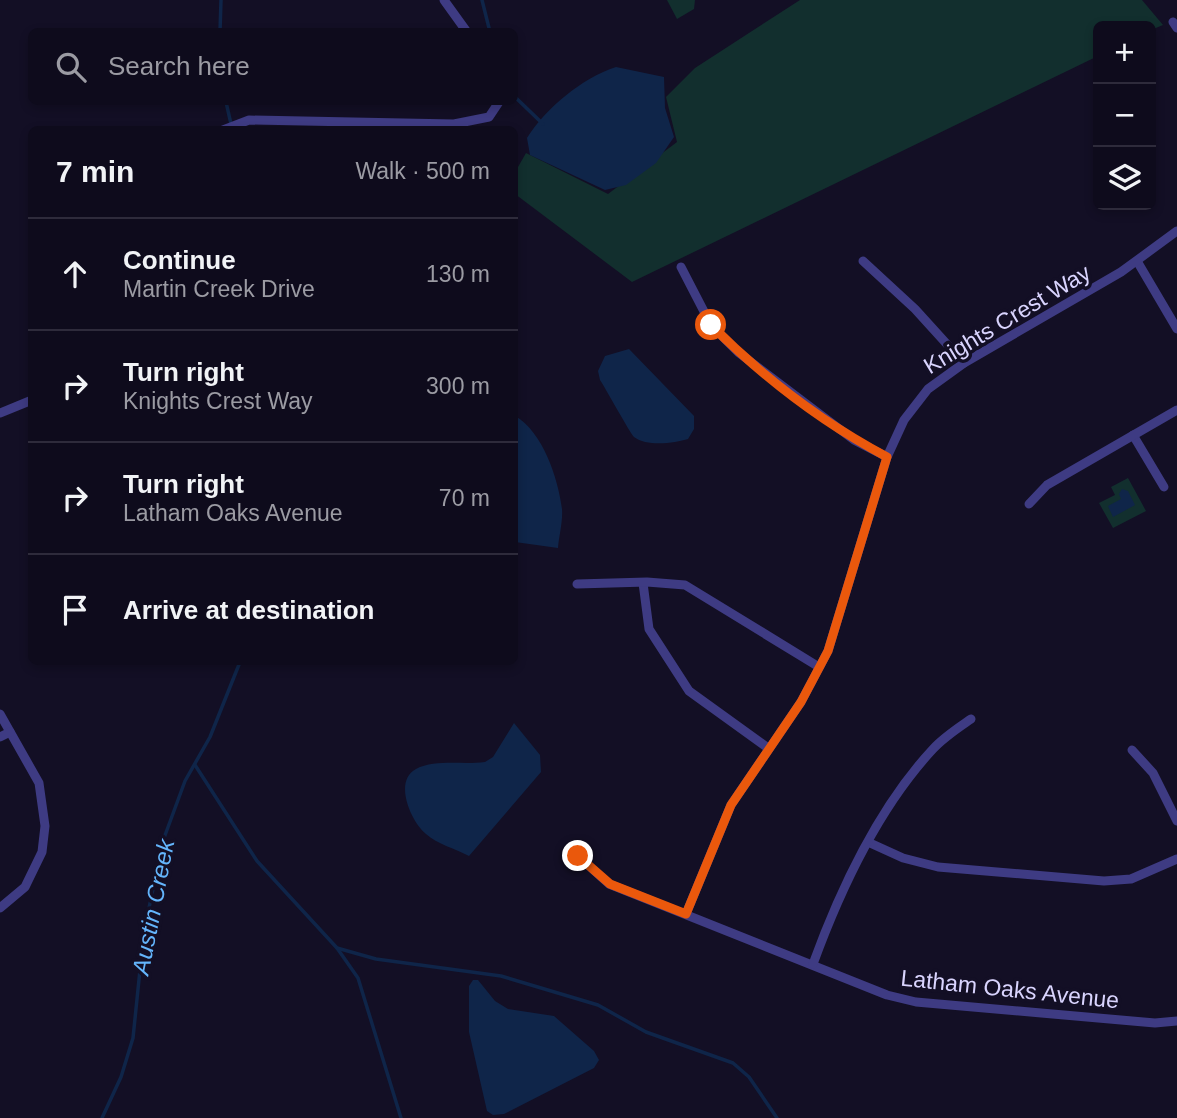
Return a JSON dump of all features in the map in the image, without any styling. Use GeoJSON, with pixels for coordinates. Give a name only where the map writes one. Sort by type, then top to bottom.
{"type":"FeatureCollection","features":[{"type":"Feature","properties":{"kind":"street"},"geometry":{"type":"LineString","coordinates":[[444,0],[464,28]]}},
{"type":"Feature","properties":{"kind":"street"},"geometry":{"type":"LineString","coordinates":[[234,126],[250,120],[453,124],[489,117],[497,105]]}},
{"type":"Feature","properties":{"kind":"street","name":"Knights Crest Way"},"geometry":{"type":"LineString","coordinates":[[686,914],[731,805],[801,702],[828,651],[887,457],[904,420],[928,389],[964,363],[1137,261],[1177,231]]}},
{"type":"Feature","properties":{"kind":"street"},"geometry":{"type":"LineString","coordinates":[[863,261],[915,309],[964,363]]}},
{"type":"Feature","properties":{"kind":"street"},"geometry":{"type":"LineString","coordinates":[[1137,261],[1177,329]]}},
{"type":"Feature","properties":{"kind":"street"},"geometry":{"type":"LineString","coordinates":[[681,267],[711,325],[739,353],[854,440],[887,457]]}},
{"type":"Feature","properties":{"kind":"street"},"geometry":{"type":"LineString","coordinates":[[0,412],[28,402]]}},
{"type":"Feature","properties":{"kind":"street"},"geometry":{"type":"LineString","coordinates":[[1029,504],[1047,485],[1177,410]]}},
{"type":"Feature","properties":{"kind":"street"},"geometry":{"type":"LineString","coordinates":[[1133,435],[1164,487]]}},
{"type":"Feature","properties":{"kind":"street"},"geometry":{"type":"LineString","coordinates":[[643,583],[649,629],[688,691],[768,748]]}},
{"type":"Feature","properties":{"kind":"street"},"geometry":{"type":"LineString","coordinates":[[577,584],[685,585],[819,667]]}},
{"type":"Feature","properties":{"kind":"street"},"geometry":{"type":"LineString","coordinates":[[0,714],[38,783],[45,826],[43,852],[25,887],[0,908]]}},
{"type":"Feature","properties":{"kind":"street"},"geometry":{"type":"LineString","coordinates":[[813,964],[853,867],[904,783],[935,747],[971,719]]}},
{"type":"Feature","properties":{"kind":"street"},"geometry":{"type":"LineString","coordinates":[[0,737],[10,732]]}},
{"type":"Feature","properties":{"kind":"street"},"geometry":{"type":"LineString","coordinates":[[1132,750],[1153,773],[1177,821]]}},
{"type":"Feature","properties":{"kind":"street"},"geometry":{"type":"LineString","coordinates":[[870,843],[903,858],[938,867],[1104,881],[1131,878],[1177,859]]}},
{"type":"Feature","properties":{"kind":"street","name":"Latham Oaks Avenue"},"geometry":{"type":"LineString","coordinates":[[578,856],[610,884],[887,995],[916,1002],[1155,1023],[1177,1021]]}},
{"type":"Feature","properties":{"kind":"green space"},"geometry":{"type":"Polygon","coordinates":[[[667,0],[695,0],[694,9],[677,19],[667,0]]]}},
{"type":"Feature","properties":{"kind":"green space"},"geometry":{"type":"Polygon","coordinates":[[[800,0],[1142,0],[1163,25],[1156,28],[1156,21],[1093,21],[1093,58],[632,282],[518,196],[518,167],[526,153],[608,194],[677,142],[666,97],[695,68],[800,0]]]}},
{"type":"Feature","properties":{"kind":"green space"},"geometry":{"type":"Polygon","coordinates":[[[1128,478],[1146,511],[1113,528],[1099,503],[1115,495],[1111,487],[1128,478]]]}},
{"type":"Feature","properties":{"kind":"water"},"geometry":{"type":"Polygon","coordinates":[[[616,67],[664,77],[665,108],[674,137],[656,163],[626,185],[605,190],[530,155],[527,138],[544,116],[566,95],[590,79],[616,67]]]}},
{"type":"Feature","properties":{"kind":"water"},"geometry":{"type":"Polygon","coordinates":[[[629,349],[694,416],[694,429],[688,439],[653,443],[640,440],[632,434],[600,380],[598,371],[605,356],[629,349]]]}},
{"type":"Feature","properties":{"kind":"water"},"geometry":{"type":"Polygon","coordinates":[[[518,418],[534,433],[553,470],[562,509],[558,548],[518,542],[518,418]]]}},
{"type":"Feature","properties":{"kind":"water"},"geometry":{"type":"Polygon","coordinates":[[[1122,489],[1128,491],[1135,505],[1113,517],[1108,506],[1121,499],[1119,494],[1122,489]]]}},
{"type":"Feature","properties":{"kind":"water"},"geometry":{"type":"Polygon","coordinates":[[[514,723],[540,755],[541,772],[469,856],[430,838],[420,828],[407,802],[405,792],[409,775],[416,769],[432,764],[485,762],[493,757],[514,723]]]}},
{"type":"Feature","properties":{"kind":"water"},"geometry":{"type":"Polygon","coordinates":[[[473,980],[478,980],[495,1001],[508,1009],[554,1016],[594,1051],[599,1060],[594,1068],[504,1114],[493,1115],[487,1111],[469,1032],[469,986],[473,980]]]}},
{"type":"Feature","properties":{"kind":"waterway","name":"Austin Creek"},"geometry":{"type":"LineString","coordinates":[[220,28],[221,0]]}},
{"type":"Feature","properties":{"kind":"waterway"},"geometry":{"type":"LineString","coordinates":[[482,0],[489,28]]}},
{"type":"Feature","properties":{"kind":"waterway"},"geometry":{"type":"LineString","coordinates":[[518,100],[543,124]]}},
{"type":"Feature","properties":{"kind":"waterway","name":"Austin Creek"},"geometry":{"type":"LineString","coordinates":[[227,105],[231,124]]}},
{"type":"Feature","properties":{"kind":"waterway","name":"Austin Creek"},"geometry":{"type":"LineString","coordinates":[[102,1118],[121,1077],[133,1038],[144,931],[164,838],[185,781],[210,737],[239,665]]}},
{"type":"Feature","properties":{"kind":"waterway"},"geometry":{"type":"LineString","coordinates":[[195,765],[257,861],[337,948],[358,978],[401,1118]]}},
{"type":"Feature","properties":{"kind":"waterway"},"geometry":{"type":"LineString","coordinates":[[337,948],[376,959],[501,976],[598,1005],[646,1032],[733,1063],[749,1077],[777,1118]]}},
{"type":"Feature","properties":{"kind":"route"},"geometry":{"type":"LineString","coordinates":[[578,856],[610,884],[686,914],[731,805],[801,702],[828,651],[887,457],[854,440],[793,396],[739,353],[711,325]]}}]}
